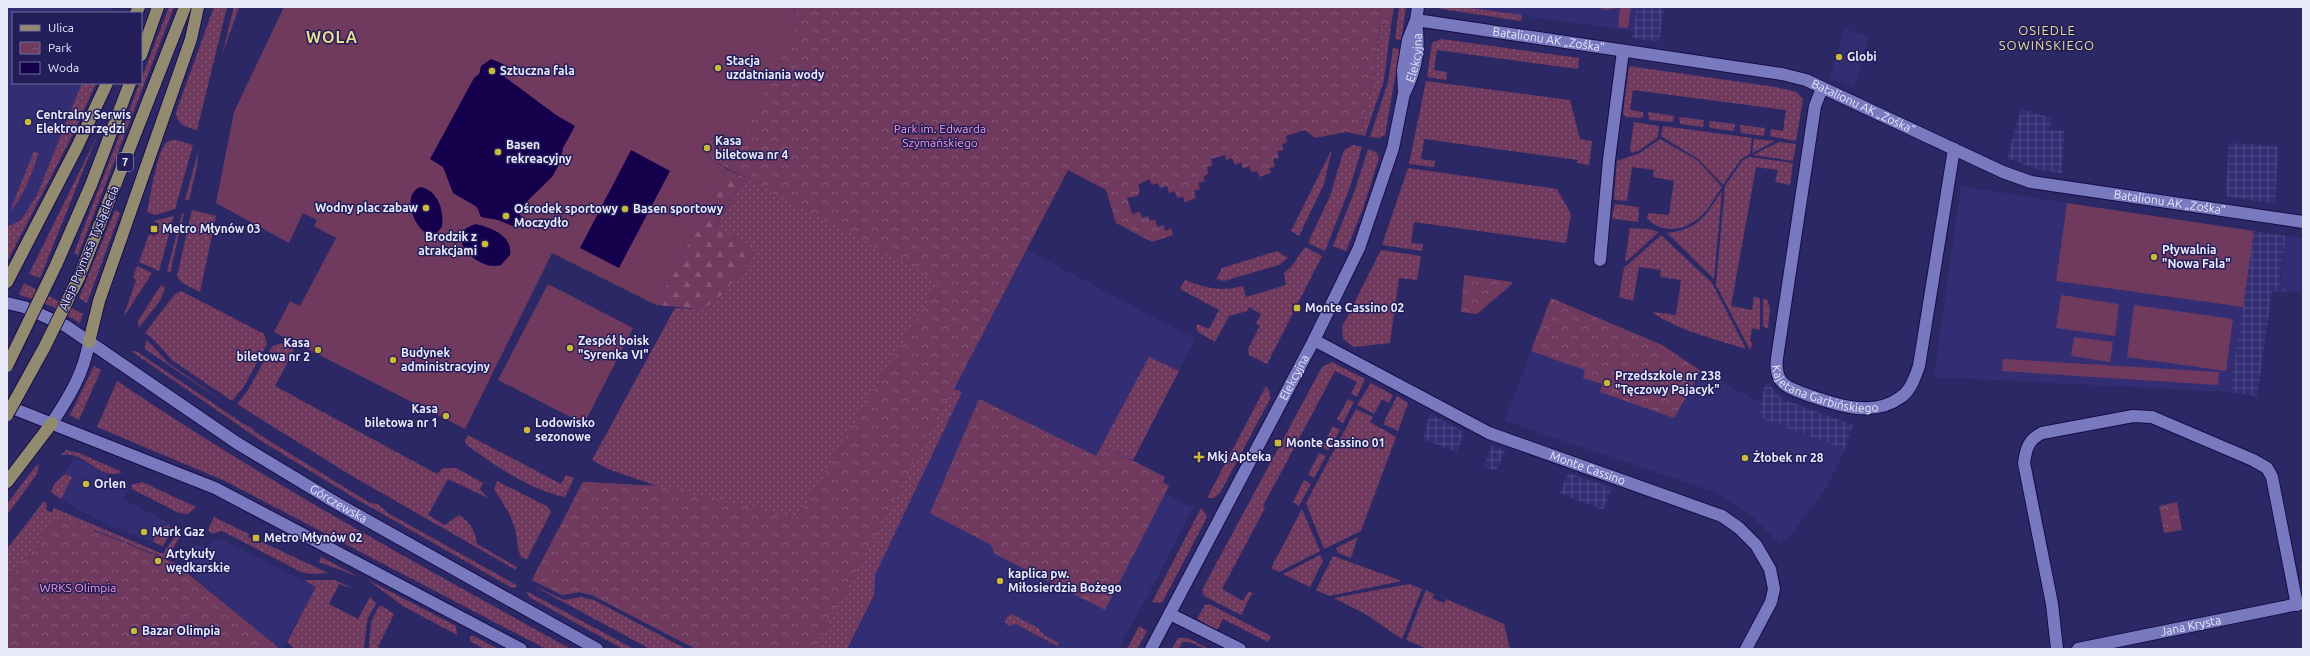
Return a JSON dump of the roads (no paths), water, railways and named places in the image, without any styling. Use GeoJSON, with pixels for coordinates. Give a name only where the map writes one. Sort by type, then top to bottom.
{"type":"FeatureCollection","features":[{"type":"Feature","properties":{"kind":"main road"},"geometry":{"type":"LineString","coordinates":[[142,53],[158,7]]}},
{"type":"Feature","properties":{"kind":"main road","name":"Aleja Prymasa Tysiąclecia"},"geometry":{"type":"LineString","coordinates":[[7,415],[61,314],[78,277],[185,7]]}},
{"type":"Feature","properties":{"kind":"main road"},"geometry":{"type":"LineString","coordinates":[[89,342],[99,301],[184,61],[198,7]]}},
{"type":"Feature","properties":{"kind":"main road"},"geometry":{"type":"LineString","coordinates":[[7,282],[77,147],[107,84]]}},
{"type":"Feature","properties":{"kind":"main road","name":"7"},"geometry":{"type":"LineString","coordinates":[[7,366],[56,265],[88,191],[130,84]]}},
{"type":"Feature","properties":{"kind":"main road"},"geometry":{"type":"LineString","coordinates":[[7,482],[52,423]]}},
{"type":"Feature","properties":{"kind":"street","name":"Elekcyjna"},"geometry":{"type":"LineString","coordinates":[[1150,649],[1170,614],[1314,340],[1349,269],[1373,210],[1393,148],[1404,93],[1414,72],[1419,42],[1416,20],[1418,7]]}},
{"type":"Feature","properties":{"kind":"street","name":"Batalionu AK „Zośka”"},"geometry":{"type":"LineString","coordinates":[[1416,20],[1782,74],[1799,78],[2003,172],[2031,182],[2303,222]]}},
{"type":"Feature","properties":{"kind":"street"},"geometry":{"type":"LineString","coordinates":[[1600,260],[1609,160],[1623,51]]}},
{"type":"Feature","properties":{"kind":"street","name":"Kajetana Garbińskiego"},"geometry":{"type":"LineString","coordinates":[[1822,88],[1814,106],[1777,358],[1776,372],[1783,383],[1795,390],[1838,406],[1872,408],[1887,404],[1902,397],[1912,383],[1919,366],[1954,149]]}},
{"type":"Feature","properties":{"kind":"street","name":"Górczewska"},"geometry":{"type":"LineString","coordinates":[[7,303],[24,307],[45,315],[89,342],[237,443],[338,504],[597,649]]}},
{"type":"Feature","properties":{"kind":"street","name":"Monte Cassino"},"geometry":{"type":"LineString","coordinates":[[1314,340],[1489,433],[1722,516],[1739,528],[1756,544],[1764,556],[1774,589],[1771,602],[1746,649]]}},
{"type":"Feature","properties":{"kind":"street"},"geometry":{"type":"LineString","coordinates":[[52,423],[76,385],[85,362],[89,342]]}},
{"type":"Feature","properties":{"kind":"street"},"geometry":{"type":"LineString","coordinates":[[7,406],[215,488],[521,649]]}},
{"type":"Feature","properties":{"kind":"street"},"geometry":{"type":"LineString","coordinates":[[2057,649],[2052,604],[2024,464],[2026,448],[2033,438],[2042,433],[2133,416],[2152,417],[2253,460],[2267,468],[2272,477],[2300,604]]}},
{"type":"Feature","properties":{"kind":"street","name":"Jana Krysta"},"geometry":{"type":"LineString","coordinates":[[2078,649],[2300,604]]}},
{"type":"Feature","properties":{"kind":"street"},"geometry":{"type":"LineString","coordinates":[[1170,614],[1240,649]]}},
{"type":"Feature","properties":{"kind":"water","name":"Basen rekreacyjny"},"geometry":{"type":"Polygon","coordinates":[[[491,59],[503,64],[505,77],[556,115],[575,126],[563,148],[560,163],[552,177],[517,211],[521,216],[519,225],[515,227],[498,220],[481,217],[477,207],[453,193],[443,167],[430,159],[474,78],[479,74],[481,66],[491,59]]]}},
{"type":"Feature","properties":{"kind":"water","name":"Basen sportowy"},"geometry":{"type":"Polygon","coordinates":[[[631,150],[670,171],[619,268],[580,248],[631,150]]]}},
{"type":"Feature","properties":{"kind":"water","name":"Wodny plac zabaw"},"geometry":{"type":"Polygon","coordinates":[[[421,187],[427,189],[436,197],[441,208],[442,226],[435,233],[428,234],[421,229],[415,221],[411,201],[413,192],[421,187]]]}},
{"type":"Feature","properties":{"kind":"water","name":"Brodzik z atrakcjami"},"geometry":{"type":"Polygon","coordinates":[[[476,224],[495,231],[505,238],[510,248],[510,255],[501,265],[492,266],[483,263],[466,251],[462,243],[461,236],[466,229],[476,224]]]}},
{"type":"Feature","properties":{"kind":"place","name":"Globi"},"geometry":{"type":"Point","coordinates":[1839,57]}},
{"type":"Feature","properties":{"kind":"place","name":"Stacja uzdatniania wody"},"geometry":{"type":"Point","coordinates":[718,68]}},
{"type":"Feature","properties":{"kind":"place","name":"Sztuczna fala"},"geometry":{"type":"Point","coordinates":[492,71]}},
{"type":"Feature","properties":{"kind":"place","name":"Centralny Serwis Elektronarzędzi"},"geometry":{"type":"Point","coordinates":[28,122]}},
{"type":"Feature","properties":{"kind":"place","name":"Kasa biletowa nr 4"},"geometry":{"type":"Point","coordinates":[707,148]}},
{"type":"Feature","properties":{"kind":"place","name":"Basen rekreacyjny"},"geometry":{"type":"Point","coordinates":[498,152]}},
{"type":"Feature","properties":{"kind":"place","name":"Wodny plac zabaw"},"geometry":{"type":"Point","coordinates":[426,208]}},
{"type":"Feature","properties":{"kind":"place","name":"Basen sportowy"},"geometry":{"type":"Point","coordinates":[625,209]}},
{"type":"Feature","properties":{"kind":"place","name":"Ośrodek sportowy Moczydło"},"geometry":{"type":"Point","coordinates":[506,216]}},
{"type":"Feature","properties":{"kind":"place","name":"Metro Młynów 03"},"geometry":{"type":"Point","coordinates":[154,229]}},
{"type":"Feature","properties":{"kind":"place","name":"Brodzik z atrakcjami"},"geometry":{"type":"Point","coordinates":[485,244]}},
{"type":"Feature","properties":{"kind":"place","name":"Pływalnia \"Nowa Fala\""},"geometry":{"type":"Point","coordinates":[2154,257]}},
{"type":"Feature","properties":{"kind":"place","name":"Monte Cassino 02"},"geometry":{"type":"Point","coordinates":[1297,308]}},
{"type":"Feature","properties":{"kind":"place","name":"Zespół boisk \"Syrenka VI\""},"geometry":{"type":"Point","coordinates":[570,348]}},
{"type":"Feature","properties":{"kind":"place","name":"Kasa biletowa nr 2"},"geometry":{"type":"Point","coordinates":[318,350]}},
{"type":"Feature","properties":{"kind":"place","name":"Budynek administracyjny"},"geometry":{"type":"Point","coordinates":[393,360]}},
{"type":"Feature","properties":{"kind":"place","name":"Przedszkole nr 238 \"Tęczowy Pajacyk\""},"geometry":{"type":"Point","coordinates":[1607,383]}},
{"type":"Feature","properties":{"kind":"place","name":"Kasa biletowa nr 1"},"geometry":{"type":"Point","coordinates":[446,416]}},
{"type":"Feature","properties":{"kind":"place","name":"Lodowisko sezonowe"},"geometry":{"type":"Point","coordinates":[527,430]}},
{"type":"Feature","properties":{"kind":"place","name":"Monte Cassino 01"},"geometry":{"type":"Point","coordinates":[1278,443]}},
{"type":"Feature","properties":{"kind":"place","name":"Mkj Apteka"},"geometry":{"type":"Point","coordinates":[1199,457]}},
{"type":"Feature","properties":{"kind":"place","name":"Żłobek nr 28"},"geometry":{"type":"Point","coordinates":[1745,458]}},
{"type":"Feature","properties":{"kind":"place","name":"Orlen"},"geometry":{"type":"Point","coordinates":[86,484]}},
{"type":"Feature","properties":{"kind":"place","name":"Mark Gaz"},"geometry":{"type":"Point","coordinates":[144,532]}},
{"type":"Feature","properties":{"kind":"place","name":"Metro Młynów 02"},"geometry":{"type":"Point","coordinates":[256,538]}},
{"type":"Feature","properties":{"kind":"place","name":"Artykuły wędkarskie"},"geometry":{"type":"Point","coordinates":[158,561]}},
{"type":"Feature","properties":{"kind":"place","name":"kaplica pw. Miłosierdzia Bożego"},"geometry":{"type":"Point","coordinates":[1000,581]}},
{"type":"Feature","properties":{"kind":"place","name":"Bazar Olimpia"},"geometry":{"type":"Point","coordinates":[134,631]}},
{"type":"Feature","properties":{"kind":"district","name":"WOLA"},"geometry":{"type":"Point","coordinates":[332,37]}},
{"type":"Feature","properties":{"kind":"district","name":"OSIEDLE SOWIŃSKIEGO"},"geometry":{"type":"Point","coordinates":[2047,38]}},
{"type":"Feature","properties":{"kind":"park label","name":"Park im. Edwarda Szymańskiego"},"geometry":{"type":"Point","coordinates":[940,136]}},
{"type":"Feature","properties":{"kind":"park label","name":"WRKS Olimpia"},"geometry":{"type":"Point","coordinates":[78,588]}}]}
